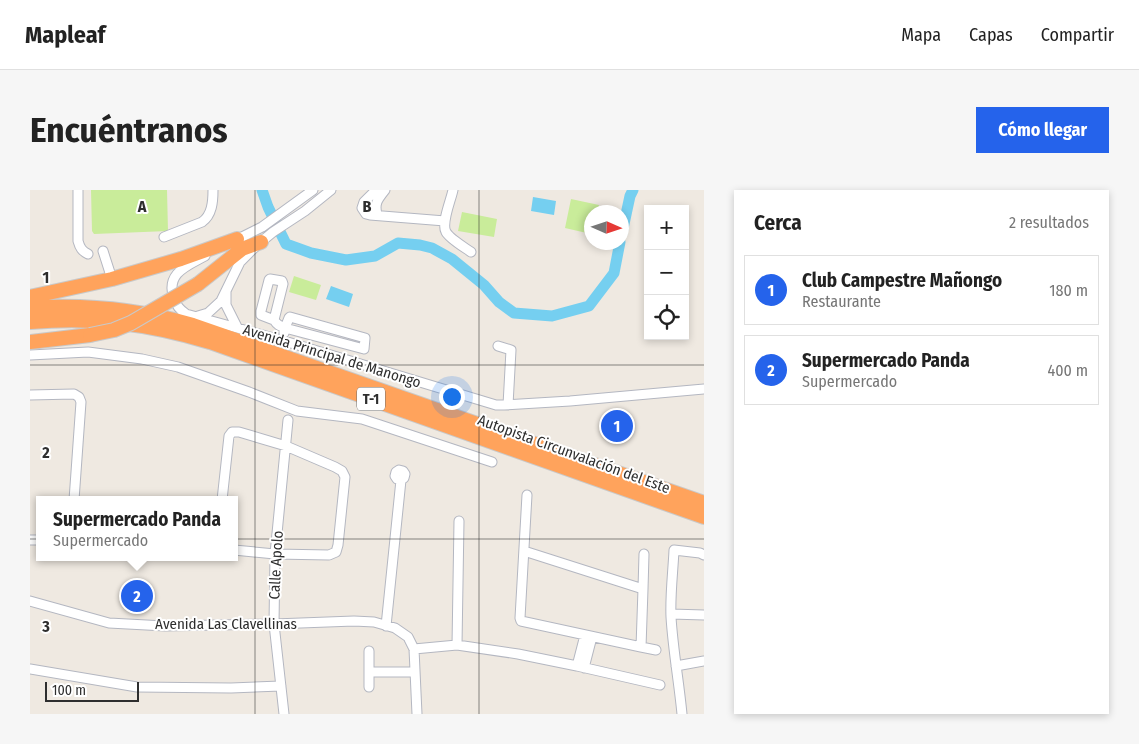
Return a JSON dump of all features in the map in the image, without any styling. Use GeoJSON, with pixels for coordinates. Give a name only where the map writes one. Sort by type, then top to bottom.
{"type":"FeatureCollection","features":[{"type":"Feature","properties":{"kind":"highway"},"geometry":{"type":"LineString","coordinates":[[30,297],[112,278],[181,259],[237,239]]}},
{"type":"Feature","properties":{"kind":"highway"},"geometry":{"type":"LineString","coordinates":[[30,342],[90,335],[114,330],[131,323],[198,284],[242,249],[261,242]]}},
{"type":"Feature","properties":{"kind":"highway","name":"Autopista Circunvalación del Este"},"geometry":{"type":"LineString","coordinates":[[30,308],[72,306],[112,309],[155,315],[193,325],[704,503]]}},
{"type":"Feature","properties":{"kind":"highway","name":"Autopista Circunvalación del Este"},"geometry":{"type":"LineString","coordinates":[[30,322],[76,320],[114,322],[153,327],[192,336],[704,517]]}},
{"type":"Feature","properties":{"kind":"street"},"geometry":{"type":"LineString","coordinates":[[78,190],[78,242],[80,248],[88,254]]}},
{"type":"Feature","properties":{"kind":"street"},"geometry":{"type":"LineString","coordinates":[[164,237],[207,219],[211,208],[213,190]]}},
{"type":"Feature","properties":{"kind":"street"},"geometry":{"type":"LineString","coordinates":[[237,239],[262,227],[313,190]]}},
{"type":"Feature","properties":{"kind":"street"},"geometry":{"type":"LineString","coordinates":[[198,316],[208,313],[221,301],[240,262],[261,242],[331,190]]}},
{"type":"Feature","properties":{"kind":"street"},"geometry":{"type":"LineString","coordinates":[[376,190],[364,202],[362,208],[370,216],[445,221]]}},
{"type":"Feature","properties":{"kind":"street"},"geometry":{"type":"LineString","coordinates":[[370,216],[377,214],[376,204],[385,190]]}},
{"type":"Feature","properties":{"kind":"street"},"geometry":{"type":"LineString","coordinates":[[453,190],[444,228],[450,236],[471,252]]}},
{"type":"Feature","properties":{"kind":"street","name":"Avenida Principal de Manongo"},"geometry":{"type":"LineString","coordinates":[[237,239],[178,272],[171,290],[178,308],[186,314],[282,340],[496,405],[704,389]]}},
{"type":"Feature","properties":{"kind":"street"},"geometry":{"type":"LineString","coordinates":[[103,251],[112,278]]}},
{"type":"Feature","properties":{"kind":"street"},"geometry":{"type":"LineString","coordinates":[[226,289],[226,305],[237,327]]}},
{"type":"Feature","properties":{"kind":"street"},"geometry":{"type":"LineString","coordinates":[[274,320],[279,326],[286,328],[364,349],[366,339],[292,317],[289,318],[286,328],[282,340]]}},
{"type":"Feature","properties":{"kind":"street"},"geometry":{"type":"LineString","coordinates":[[498,346],[511,350],[508,405]]}},
{"type":"Feature","properties":{"kind":"street"},"geometry":{"type":"LineString","coordinates":[[30,355],[88,352],[142,359],[178,367],[297,411],[362,420],[492,462]]}},
{"type":"Feature","properties":{"kind":"street"},"geometry":{"type":"LineString","coordinates":[[30,395],[74,394],[79,397],[81,402],[74,496]]}},
{"type":"Feature","properties":{"kind":"street","name":"Calle Apolo"},"geometry":{"type":"LineString","coordinates":[[284,714],[274,624],[275,554],[288,420]]}},
{"type":"Feature","properties":{"kind":"street"},"geometry":{"type":"LineString","coordinates":[[222,496],[229,436],[232,432],[239,432],[286,446],[335,467],[342,471],[345,477],[336,552],[329,555],[275,554],[238,550]]}},
{"type":"Feature","properties":{"kind":"street"},"geometry":{"type":"LineString","coordinates":[[386,626],[401,480]]}},
{"type":"Feature","properties":{"kind":"street"},"geometry":{"type":"LineString","coordinates":[[527,495],[521,621],[656,650]]}},
{"type":"Feature","properties":{"kind":"street"},"geometry":{"type":"LineString","coordinates":[[457,645],[459,521]]}},
{"type":"Feature","properties":{"kind":"street"},"geometry":{"type":"LineString","coordinates":[[682,714],[671,614],[674,550],[704,555]]}},
{"type":"Feature","properties":{"kind":"street"},"geometry":{"type":"LineString","coordinates":[[524,552],[644,589]]}},
{"type":"Feature","properties":{"kind":"street"},"geometry":{"type":"LineString","coordinates":[[641,647],[644,554]]}},
{"type":"Feature","properties":{"kind":"street","name":"Avenida Las Clavellinas"},"geometry":{"type":"LineString","coordinates":[[30,601],[109,623],[165,626],[374,622],[395,628],[408,638],[414,649]]}},
{"type":"Feature","properties":{"kind":"street"},"geometry":{"type":"LineString","coordinates":[[671,614],[704,615]]}},
{"type":"Feature","properties":{"kind":"street"},"geometry":{"type":"LineString","coordinates":[[580,667],[588,636]]}},
{"type":"Feature","properties":{"kind":"street"},"geometry":{"type":"LineString","coordinates":[[417,714],[414,649],[457,645],[518,654],[660,685]]}},
{"type":"Feature","properties":{"kind":"street"},"geometry":{"type":"LineString","coordinates":[[369,651],[369,687]]}},
{"type":"Feature","properties":{"kind":"street"},"geometry":{"type":"LineString","coordinates":[[676,666],[704,660]]}},
{"type":"Feature","properties":{"kind":"street"},"geometry":{"type":"LineString","coordinates":[[30,669],[138,686],[231,688],[281,686]]}},
{"type":"Feature","properties":{"kind":"street"},"geometry":{"type":"LineString","coordinates":[[370,672],[415,672]]}},
{"type":"Feature","properties":{"kind":"green space"},"geometry":{"type":"Polygon","coordinates":[[[91,190],[167,190],[168,231],[94,234],[92,231],[91,190]]]}},
{"type":"Feature","properties":{"kind":"green space"},"geometry":{"type":"Polygon","coordinates":[[[571,199],[599,205],[584,205],[584,232],[565,228],[571,199]]]}},
{"type":"Feature","properties":{"kind":"green space"},"geometry":{"type":"Polygon","coordinates":[[[462,212],[497,219],[494,237],[458,231],[462,212]]]}},
{"type":"Feature","properties":{"kind":"green space"},"geometry":{"type":"Polygon","coordinates":[[[294,276],[321,285],[316,300],[289,292],[294,276]]]}},
{"type":"Feature","properties":{"kind":"water"},"geometry":{"type":"Polygon","coordinates":[[[533,197],[556,201],[554,215],[531,211],[533,197]]]}},
{"type":"Feature","properties":{"kind":"water"},"geometry":{"type":"Polygon","coordinates":[[[331,286],[353,294],[349,307],[326,299],[331,286]]]}},
{"type":"Feature","properties":{"kind":"waterway"},"geometry":{"type":"LineString","coordinates":[[262,190],[286,244],[311,253],[346,260],[375,256],[398,243],[432,248],[452,259],[484,285],[499,302],[514,313],[552,316],[589,306],[614,273],[618,250]]}},
{"type":"Feature","properties":{"kind":"waterway"},"geometry":{"type":"LineString","coordinates":[[628,205],[633,190]]}},
{"type":"Feature","properties":{"kind":"place","name":"Club Campestre Mañongo"},"geometry":{"type":"Point","coordinates":[617,426]}},
{"type":"Feature","properties":{"kind":"place","name":"Supermercado Panda"},"geometry":{"type":"Point","coordinates":[137,596]}}]}
